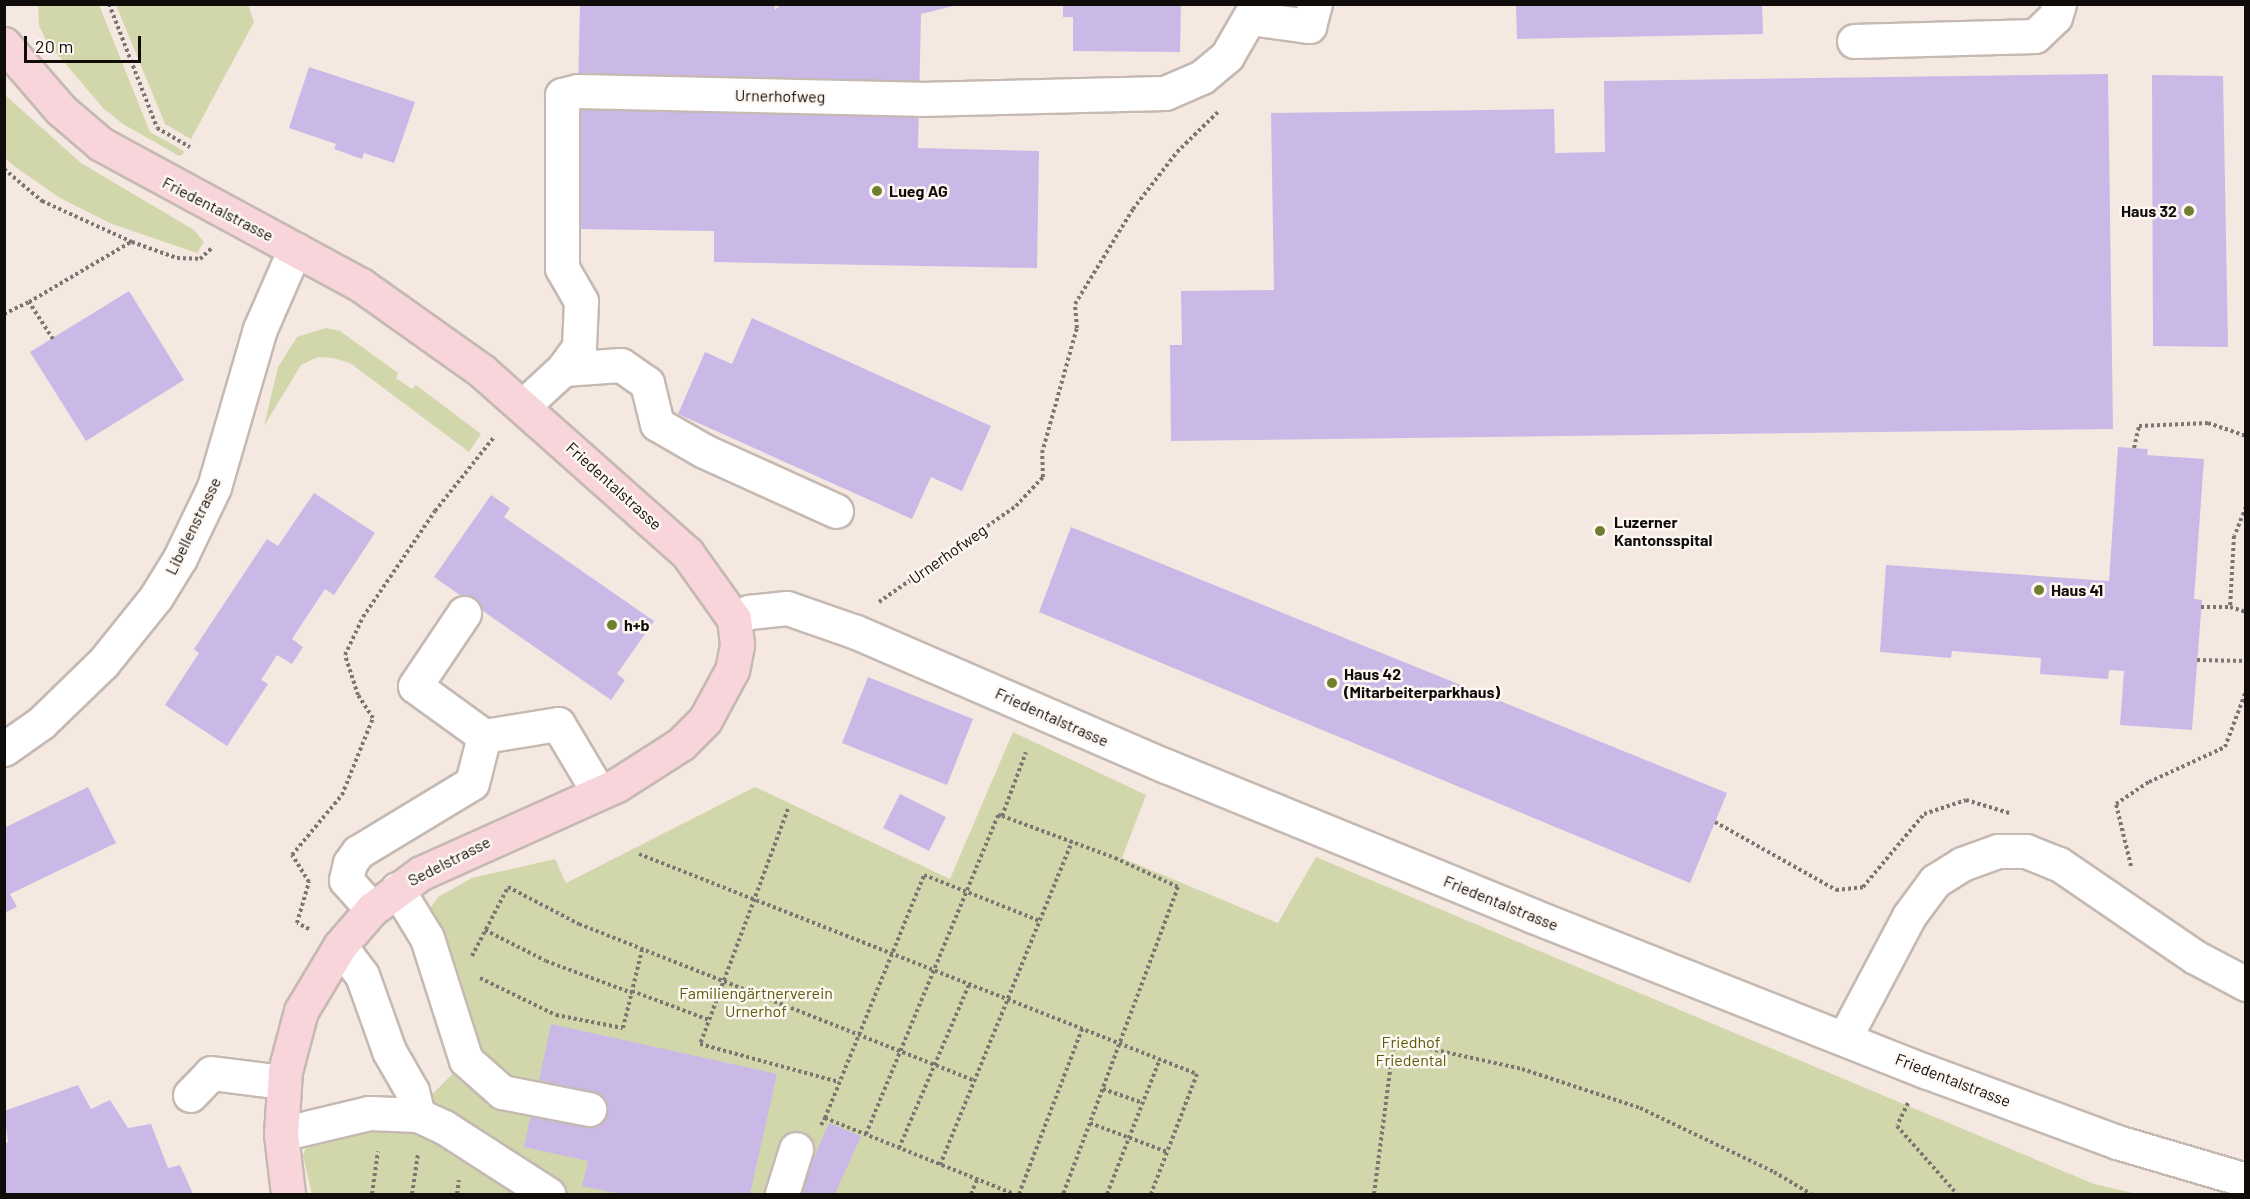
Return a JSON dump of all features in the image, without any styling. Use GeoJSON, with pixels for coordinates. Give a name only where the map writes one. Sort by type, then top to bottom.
{"type":"FeatureCollection","features":[{"type":"Feature","properties":{"kind":"main road","name":"Friedentalstrasse"},"geometry":{"type":"LineString","coordinates":[[4,44],[61,110],[100,144],[295,249],[394,306],[523,406],[687,553],[734,620]]}},
{"type":"Feature","properties":{"kind":"main road","name":"Sedelstrasse"},"geometry":{"type":"LineString","coordinates":[[288,1194],[281,1134],[283,1082],[301,1011],[329,940],[397,889],[448,858],[647,769],[681,744],[705,720],[736,655],[734,620]]}},
{"type":"Feature","properties":{"kind":"street","name":"Urnerhofweg"},"geometry":{"type":"LineString","coordinates":[[563,369],[579,347],[581,301],[562,268],[562,95],[578,91],[919,99],[1165,93],[1202,77],[1227,56],[1254,11],[1309,26],[1315,4]]}},
{"type":"Feature","properties":{"kind":"street"},"geometry":{"type":"LineString","coordinates":[[1854,41],[2035,36],[2055,17],[2059,4]]}},
{"type":"Feature","properties":{"kind":"street","name":"Libellenstrasse"},"geometry":{"type":"LineString","coordinates":[[4,749],[41,723],[103,663],[156,597],[180,558],[214,487],[260,329],[295,249]]}},
{"type":"Feature","properties":{"kind":"street"},"geometry":{"type":"LineString","coordinates":[[523,406],[563,369],[621,365],[638,373],[647,383],[657,424],[704,451],[836,512]]}},
{"type":"Feature","properties":{"kind":"street","name":"Friedentalstrasse"},"geometry":{"type":"LineString","coordinates":[[734,620],[749,612],[788,608],[856,632],[1166,766],[1533,916],[2117,1142],[2246,1180]]}},
{"type":"Feature","properties":{"kind":"street"},"geometry":{"type":"LineString","coordinates":[[464,613],[415,686],[484,736],[558,724],[599,792]]}},
{"type":"Feature","properties":{"kind":"street"},"geometry":{"type":"LineString","coordinates":[[372,909],[346,880],[350,863],[358,852],[472,783],[484,736]]}},
{"type":"Feature","properties":{"kind":"street"},"geometry":{"type":"LineString","coordinates":[[1845,1037],[1909,916],[1935,881],[1962,864],[1998,851],[2026,851],[2059,864],[2109,895],[2195,957],[2246,984]]}},
{"type":"Feature","properties":{"kind":"street"},"geometry":{"type":"LineString","coordinates":[[397,889],[427,938],[466,1060],[502,1092],[589,1109]]}},
{"type":"Feature","properties":{"kind":"street"},"geometry":{"type":"LineString","coordinates":[[329,940],[362,975],[388,1051],[412,1091],[418,1115]]}},
{"type":"Feature","properties":{"kind":"street"},"geometry":{"type":"LineString","coordinates":[[190,1095],[210,1073],[283,1082]]}},
{"type":"Feature","properties":{"kind":"street"},"geometry":{"type":"LineString","coordinates":[[281,1134],[369,1113],[418,1115],[444,1127],[548,1194]]}},
{"type":"Feature","properties":{"kind":"street"},"geometry":{"type":"LineString","coordinates":[[782,1194],[796,1149]]}},
{"type":"Feature","properties":{"kind":"path"},"geometry":{"type":"LineString","coordinates":[[109,4],[157,128],[196,150]]}},
{"type":"Feature","properties":{"kind":"path","name":"Urnerhofweg"},"geometry":{"type":"LineString","coordinates":[[856,632],[868,610],[1016,506],[1043,477],[1042,453],[1077,328],[1075,304],[1133,209],[1178,152],[1226,105]]}},
{"type":"Feature","properties":{"kind":"path"},"geometry":{"type":"LineString","coordinates":[[4,169],[42,201],[132,242],[177,258],[200,258],[211,251]]}},
{"type":"Feature","properties":{"kind":"path"},"geometry":{"type":"LineString","coordinates":[[4,314],[132,242]]}},
{"type":"Feature","properties":{"kind":"path"},"geometry":{"type":"LineString","coordinates":[[29,302],[53,339]]}},
{"type":"Feature","properties":{"kind":"path"},"geometry":{"type":"LineString","coordinates":[[2134,447],[2139,426],[2208,423],[2246,436]]}},
{"type":"Feature","properties":{"kind":"path"},"geometry":{"type":"LineString","coordinates":[[329,940],[297,922],[309,882],[292,855],[342,795],[371,728],[371,712],[358,695],[345,655],[363,617],[435,511],[494,436]]}},
{"type":"Feature","properties":{"kind":"path"},"geometry":{"type":"LineString","coordinates":[[2230,607],[2234,536],[2246,507]]}},
{"type":"Feature","properties":{"kind":"path"},"geometry":{"type":"LineString","coordinates":[[2201,607],[2230,607],[2246,612]]}},
{"type":"Feature","properties":{"kind":"path"},"geometry":{"type":"LineString","coordinates":[[2197,660],[2246,661]]}},
{"type":"Feature","properties":{"kind":"path"},"geometry":{"type":"LineString","coordinates":[[2109,895],[2133,875],[2116,804],[2149,782],[2225,747],[2246,691]]}},
{"type":"Feature","properties":{"kind":"path"},"geometry":{"type":"LineString","coordinates":[[1002,816],[1026,752]]}},
{"type":"Feature","properties":{"kind":"path"},"geometry":{"type":"LineString","coordinates":[[788,810],[700,1044],[839,1082]]}},
{"type":"Feature","properties":{"kind":"path"},"geometry":{"type":"LineString","coordinates":[[866,1134],[998,815],[1002,816],[1178,887],[1064,1194]]}},
{"type":"Feature","properties":{"kind":"path"},"geometry":{"type":"LineString","coordinates":[[940,1165],[1071,842]]}},
{"type":"Feature","properties":{"kind":"path"},"geometry":{"type":"LineString","coordinates":[[639,854],[1197,1074],[1151,1194]]}},
{"type":"Feature","properties":{"kind":"path"},"geometry":{"type":"LineString","coordinates":[[796,1149],[811,1143],[825,1118],[924,875],[1040,921]]}},
{"type":"Feature","properties":{"kind":"path"},"geometry":{"type":"LineString","coordinates":[[470,960],[507,887],[579,924],[975,1081]]}},
{"type":"Feature","properties":{"kind":"path"},"geometry":{"type":"LineString","coordinates":[[485,930],[546,961],[710,1020]]}},
{"type":"Feature","properties":{"kind":"path"},"geometry":{"type":"LineString","coordinates":[[475,975],[556,1015],[622,1028],[642,950]]}},
{"type":"Feature","properties":{"kind":"path"},"geometry":{"type":"LineString","coordinates":[[899,1148],[969,985]]}},
{"type":"Feature","properties":{"kind":"path"},"geometry":{"type":"LineString","coordinates":[[1019,1194],[1082,1029]]}},
{"type":"Feature","properties":{"kind":"path"},"geometry":{"type":"LineString","coordinates":[[1374,1194],[1394,1041],[1522,1069],[1640,1108],[1774,1172],[1811,1194]]}},
{"type":"Feature","properties":{"kind":"path"},"geometry":{"type":"LineString","coordinates":[[1107,1194],[1160,1059]]}},
{"type":"Feature","properties":{"kind":"path"},"geometry":{"type":"LineString","coordinates":[[1103,1089],[1143,1103]]}},
{"type":"Feature","properties":{"kind":"path"},"geometry":{"type":"LineString","coordinates":[[1912,1094],[1897,1126],[1957,1194]]}},
{"type":"Feature","properties":{"kind":"path"},"geometry":{"type":"LineString","coordinates":[[825,1118],[1014,1194]]}},
{"type":"Feature","properties":{"kind":"path"},"geometry":{"type":"LineString","coordinates":[[1090,1123],[1167,1152]]}},
{"type":"Feature","properties":{"kind":"path"},"geometry":{"type":"LineString","coordinates":[[372,1194],[378,1149]]}},
{"type":"Feature","properties":{"kind":"path"},"geometry":{"type":"LineString","coordinates":[[412,1194],[419,1150]]}},
{"type":"Feature","properties":{"kind":"path"},"geometry":{"type":"LineString","coordinates":[[971,1194],[977,1180]]}},
{"type":"Feature","properties":{"kind":"green space"},"geometry":{"type":"Polygon","coordinates":[[[38,5],[99,5],[150,132],[184,151],[183,154],[179,156],[123,124],[103,108],[47,42],[39,26],[38,5]]]}},
{"type":"Feature","properties":{"kind":"green space"},"geometry":{"type":"Polygon","coordinates":[[[116,5],[248,5],[254,22],[191,139],[165,124],[116,5]]]}},
{"type":"Feature","properties":{"kind":"green space"},"geometry":{"type":"Polygon","coordinates":[[[4,94],[81,163],[194,230],[204,242],[197,253],[112,224],[60,198],[14,166],[5,158],[4,94]]]}},
{"type":"Feature","properties":{"kind":"green space"},"geometry":{"type":"Polygon","coordinates":[[[326,328],[340,331],[398,373],[396,378],[412,389],[416,385],[481,434],[469,452],[350,363],[333,358],[318,357],[301,365],[264,426],[278,367],[297,337],[326,328]]]}},
{"type":"Feature","properties":{"kind":"green space","name":"Familiengärtnerverein Urnerhof"},"geometry":{"type":"Polygon","coordinates":[[[1013,732],[1146,795],[1122,858],[1278,923],[1316,857],[2094,1184],[2137,1194],[312,1194],[303,1156],[305,1149],[349,1129],[404,1123],[478,1048],[428,911],[438,897],[472,878],[555,859],[566,883],[755,787],[950,879],[1013,732]]]}},
{"type":"Feature","properties":{"kind":"building"},"geometry":{"type":"Polygon","coordinates":[[[580,4],[774,4],[775,10],[781,4],[961,4],[921,14],[918,148],[1039,151],[1037,268],[714,262],[714,231],[575,229],[580,4]]]}},
{"type":"Feature","properties":{"kind":"building"},"geometry":{"type":"Polygon","coordinates":[[[1063,4],[1181,4],[1180,52],[1073,51],[1073,17],[1063,17],[1063,4]]]}},
{"type":"Feature","properties":{"kind":"building"},"geometry":{"type":"Polygon","coordinates":[[[1516,4],[1762,4],[1763,34],[1517,39],[1516,4]]]}},
{"type":"Feature","properties":{"kind":"building"},"geometry":{"type":"Polygon","coordinates":[[[309,67],[415,102],[394,163],[364,153],[362,159],[334,149],[336,144],[289,128],[309,67]]]}},
{"type":"Feature","properties":{"kind":"building"},"geometry":{"type":"Polygon","coordinates":[[[2108,74],[2113,429],[1171,441],[1170,345],[1182,345],[1181,291],[1274,290],[1271,113],[1554,109],[1555,153],[1605,152],[1604,81],[2108,74]]]}},
{"type":"Feature","properties":{"kind":"building","name":"Haus 32"},"geometry":{"type":"Polygon","coordinates":[[[2152,75],[2223,76],[2228,347],[2153,346],[2152,75]]]}},
{"type":"Feature","properties":{"kind":"building"},"geometry":{"type":"Polygon","coordinates":[[[129,291],[184,380],[86,441],[30,352],[129,291]]]}},
{"type":"Feature","properties":{"kind":"building"},"geometry":{"type":"Polygon","coordinates":[[[752,318],[991,426],[962,491],[931,477],[912,519],[678,414],[705,352],[732,364],[752,318]]]}},
{"type":"Feature","properties":{"kind":"building","name":"Haus 41"},"geometry":{"type":"Polygon","coordinates":[[[2118,447],[2148,449],[2147,455],[2204,459],[2194,599],[2202,600],[2192,730],[2120,725],[2124,671],[2109,670],[2108,679],[2040,674],[2041,658],[1952,651],[1951,658],[1880,652],[1886,565],[2109,581],[2118,447]]]}},
{"type":"Feature","properties":{"kind":"building"},"geometry":{"type":"Polygon","coordinates":[[[314,493],[375,533],[334,595],[325,589],[292,639],[303,647],[292,664],[277,655],[261,680],[268,684],[227,746],[165,705],[199,653],[194,649],[267,539],[278,546],[314,493]]]}},
{"type":"Feature","properties":{"kind":"building"},"geometry":{"type":"Polygon","coordinates":[[[491,495],[510,508],[504,517],[654,621],[617,674],[625,680],[611,700],[434,577],[491,495]]]}},
{"type":"Feature","properties":{"kind":"building","name":"Haus 42 (Mitarbeiterparkhaus)"},"geometry":{"type":"Polygon","coordinates":[[[1071,527],[1727,793],[1690,883],[1039,612],[1071,527]]]}},
{"type":"Feature","properties":{"kind":"building"},"geometry":{"type":"Polygon","coordinates":[[[868,677],[973,719],[947,785],[842,743],[868,677]]]}},
{"type":"Feature","properties":{"kind":"building"},"geometry":{"type":"Polygon","coordinates":[[[88,787],[116,843],[10,894],[17,907],[4,913],[4,828],[88,787]]]}},
{"type":"Feature","properties":{"kind":"building"},"geometry":{"type":"Polygon","coordinates":[[[900,794],[946,817],[929,851],[883,828],[900,794]]]}},
{"type":"Feature","properties":{"kind":"building"},"geometry":{"type":"Polygon","coordinates":[[[551,1024],[777,1074],[750,1194],[621,1194],[582,1186],[588,1161],[524,1147],[531,1114],[592,1094],[539,1080],[551,1024]]]}},
{"type":"Feature","properties":{"kind":"building"},"geometry":{"type":"Polygon","coordinates":[[[78,1085],[91,1109],[110,1100],[128,1128],[151,1124],[168,1168],[180,1165],[193,1194],[4,1194],[4,1144],[8,1142],[4,1111],[78,1085]]]}},
{"type":"Feature","properties":{"kind":"building"},"geometry":{"type":"Polygon","coordinates":[[[829,1123],[861,1136],[835,1194],[798,1194],[829,1123]]]}},
{"type":"Feature","properties":{"kind":"place","name":"Lueg AG"},"geometry":{"type":"Point","coordinates":[877,191]}},
{"type":"Feature","properties":{"kind":"place","name":"Haus 32"},"geometry":{"type":"Point","coordinates":[2189,211]}},
{"type":"Feature","properties":{"kind":"place","name":"Luzerner Kantonsspital"},"geometry":{"type":"Point","coordinates":[1600,531]}},
{"type":"Feature","properties":{"kind":"place","name":"Haus 41"},"geometry":{"type":"Point","coordinates":[2039,590]}},
{"type":"Feature","properties":{"kind":"place","name":"h+b"},"geometry":{"type":"Point","coordinates":[612,625]}},
{"type":"Feature","properties":{"kind":"place","name":"Haus 42 (Mitarbeiterparkhaus)"},"geometry":{"type":"Point","coordinates":[1332,683]}},
{"type":"Feature","properties":{"kind":"park label","name":"Friedhof Friedental"},"geometry":{"type":"Point","coordinates":[1411,1051]}}]}
